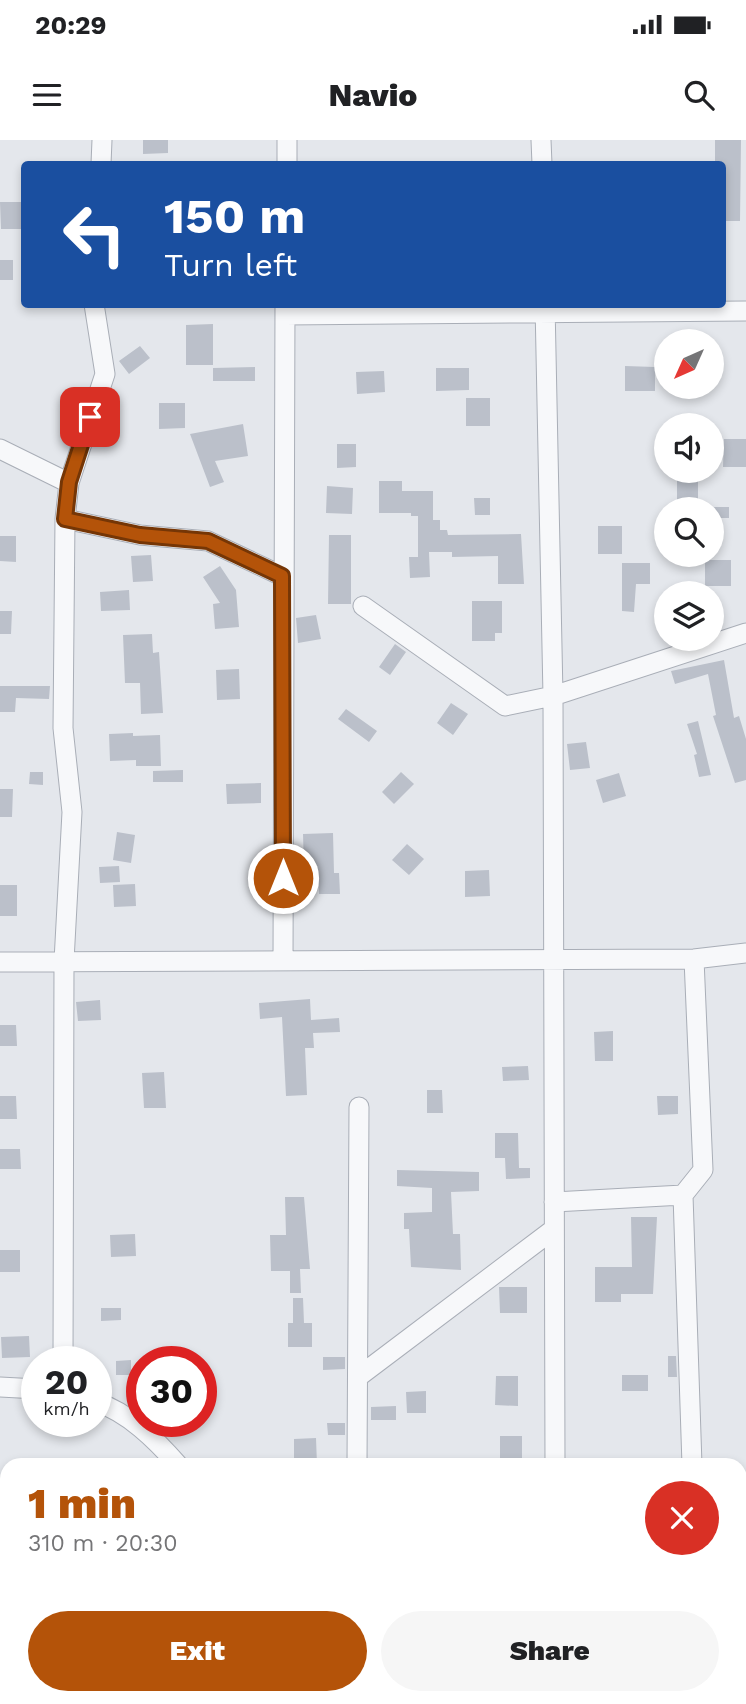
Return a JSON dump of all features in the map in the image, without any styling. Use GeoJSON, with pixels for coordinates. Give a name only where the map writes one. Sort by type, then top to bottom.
{"type":"FeatureCollection","features":[{"type":"Feature","properties":{"kind":"street"},"geometry":{"type":"LineString","coordinates":[[101,161],[102,140]]}},
{"type":"Feature","properties":{"kind":"street"},"geometry":{"type":"LineString","coordinates":[[287,140],[287,161]]}},
{"type":"Feature","properties":{"kind":"street"},"geometry":{"type":"LineString","coordinates":[[541,140],[542,161]]}},
{"type":"Feature","properties":{"kind":"street"},"geometry":{"type":"LineString","coordinates":[[64,1346],[64,961],[72,812],[63,728],[65,519],[69,482],[105,374],[95,308]]}},
{"type":"Feature","properties":{"kind":"street"},"geometry":{"type":"LineString","coordinates":[[283,961],[282,576],[285,310],[746,311]]}},
{"type":"Feature","properties":{"kind":"street"},"geometry":{"type":"LineString","coordinates":[[545,310],[553,696],[555,1458]]}},
{"type":"Feature","properties":{"kind":"street"},"geometry":{"type":"LineString","coordinates":[[0,449],[69,482]]}},
{"type":"Feature","properties":{"kind":"street"},"geometry":{"type":"LineString","coordinates":[[65,519],[140,535],[208,541],[282,576]]}},
{"type":"Feature","properties":{"kind":"street"},"geometry":{"type":"LineString","coordinates":[[363,606],[505,706],[553,696],[746,633]]}},
{"type":"Feature","properties":{"kind":"street"},"geometry":{"type":"LineString","coordinates":[[0,961],[694,959],[746,953]]}},
{"type":"Feature","properties":{"kind":"street"},"geometry":{"type":"LineString","coordinates":[[692,1458],[683,1195],[703,1170],[694,959]]}},
{"type":"Feature","properties":{"kind":"street"},"geometry":{"type":"LineString","coordinates":[[357,1458],[359,1107]]}},
{"type":"Feature","properties":{"kind":"street"},"geometry":{"type":"LineString","coordinates":[[554,1202],[683,1195]]}},
{"type":"Feature","properties":{"kind":"street"},"geometry":{"type":"LineString","coordinates":[[358,1377],[554,1229]]}},
{"type":"Feature","properties":{"kind":"street"},"geometry":{"type":"LineString","coordinates":[[0,1387],[21,1388]]}},
{"type":"Feature","properties":{"kind":"street"},"geometry":{"type":"LineString","coordinates":[[112,1407],[172,1458]]}},
{"type":"Feature","properties":{"kind":"building"},"geometry":{"type":"Polygon","coordinates":[[[143,140],[168,140],[168,153],[143,154],[143,140]]]}},
{"type":"Feature","properties":{"kind":"building"},"geometry":{"type":"Polygon","coordinates":[[[715,140],[741,140],[740,221],[726,221],[726,161],[715,161],[715,140]]]}},
{"type":"Feature","properties":{"kind":"building"},"geometry":{"type":"Polygon","coordinates":[[[0,202],[21,202],[21,229],[1,229],[0,202]]]}},
{"type":"Feature","properties":{"kind":"building"},"geometry":{"type":"Polygon","coordinates":[[[0,260],[13,260],[13,280],[0,280],[0,260]]]}},
{"type":"Feature","properties":{"kind":"building"},"geometry":{"type":"Polygon","coordinates":[[[213,324],[213,365],[186,365],[186,325],[213,324]]]}},
{"type":"Feature","properties":{"kind":"building"},"geometry":{"type":"Polygon","coordinates":[[[140,346],[150,358],[129,374],[119,361],[140,346]]]}},
{"type":"Feature","properties":{"kind":"building"},"geometry":{"type":"Polygon","coordinates":[[[625,366],[654,367],[654,391],[625,391],[625,366]]]}},
{"type":"Feature","properties":{"kind":"building"},"geometry":{"type":"Polygon","coordinates":[[[255,367],[255,381],[213,381],[213,368],[255,367]]]}},
{"type":"Feature","properties":{"kind":"building"},"geometry":{"type":"Polygon","coordinates":[[[436,368],[469,368],[469,390],[436,391],[436,368]]]}},
{"type":"Feature","properties":{"kind":"building"},"geometry":{"type":"Polygon","coordinates":[[[384,371],[385,392],[357,394],[356,372],[384,371]]]}},
{"type":"Feature","properties":{"kind":"building"},"geometry":{"type":"Polygon","coordinates":[[[466,398],[490,398],[490,426],[466,426],[466,398]]]}},
{"type":"Feature","properties":{"kind":"building"},"geometry":{"type":"Polygon","coordinates":[[[159,403],[185,403],[185,428],[159,429],[159,403]]]}},
{"type":"Feature","properties":{"kind":"building"},"geometry":{"type":"Polygon","coordinates":[[[243,424],[248,456],[215,461],[224,482],[210,487],[190,434],[243,424]]]}},
{"type":"Feature","properties":{"kind":"building"},"geometry":{"type":"Polygon","coordinates":[[[724,439],[746,439],[746,467],[724,467],[724,439]]]}},
{"type":"Feature","properties":{"kind":"building"},"geometry":{"type":"Polygon","coordinates":[[[337,444],[356,444],[356,467],[337,468],[337,444]]]}},
{"type":"Feature","properties":{"kind":"building"},"geometry":{"type":"Polygon","coordinates":[[[379,481],[402,481],[402,491],[433,491],[433,520],[440,520],[440,530],[447,530],[448,535],[521,534],[524,584],[498,584],[498,556],[452,557],[452,552],[429,552],[430,577],[410,578],[409,557],[418,557],[418,516],[411,516],[411,513],[379,513],[379,481]]]}},
{"type":"Feature","properties":{"kind":"building"},"geometry":{"type":"Polygon","coordinates":[[[677,483],[698,483],[698,497],[677,497],[677,483]]]}},
{"type":"Feature","properties":{"kind":"building"},"geometry":{"type":"Polygon","coordinates":[[[327,486],[353,488],[352,514],[326,513],[327,486]]]}},
{"type":"Feature","properties":{"kind":"building"},"geometry":{"type":"Polygon","coordinates":[[[474,498],[490,498],[490,515],[475,515],[474,498]]]}},
{"type":"Feature","properties":{"kind":"building"},"geometry":{"type":"Polygon","coordinates":[[[724,507],[729,507],[729,518],[724,518],[724,507]]]}},
{"type":"Feature","properties":{"kind":"building"},"geometry":{"type":"Polygon","coordinates":[[[598,526],[622,526],[622,554],[598,554],[598,526]]]}},
{"type":"Feature","properties":{"kind":"building"},"geometry":{"type":"Polygon","coordinates":[[[329,535],[351,535],[351,604],[328,604],[329,535]]]}},
{"type":"Feature","properties":{"kind":"building"},"geometry":{"type":"Polygon","coordinates":[[[0,536],[16,536],[16,562],[0,561],[0,536]]]}},
{"type":"Feature","properties":{"kind":"building"},"geometry":{"type":"Polygon","coordinates":[[[151,555],[153,581],[133,582],[131,556],[151,555]]]}},
{"type":"Feature","properties":{"kind":"building"},"geometry":{"type":"Polygon","coordinates":[[[724,560],[731,560],[731,586],[724,586],[724,581],[705,581],[705,567],[724,567],[724,560]]]}},
{"type":"Feature","properties":{"kind":"building"},"geometry":{"type":"Polygon","coordinates":[[[622,563],[650,563],[650,584],[636,584],[634,612],[622,611],[622,563]]]}},
{"type":"Feature","properties":{"kind":"building"},"geometry":{"type":"Polygon","coordinates":[[[220,566],[236,590],[239,627],[215,629],[213,604],[220,603],[203,577],[220,566]]]}},
{"type":"Feature","properties":{"kind":"building"},"geometry":{"type":"Polygon","coordinates":[[[129,590],[130,610],[101,611],[100,592],[129,590]]]}},
{"type":"Feature","properties":{"kind":"building"},"geometry":{"type":"Polygon","coordinates":[[[472,601],[502,601],[502,633],[495,633],[495,641],[472,641],[472,601]]]}},
{"type":"Feature","properties":{"kind":"building"},"geometry":{"type":"Polygon","coordinates":[[[0,611],[12,611],[11,634],[0,634],[0,611]]]}},
{"type":"Feature","properties":{"kind":"building"},"geometry":{"type":"Polygon","coordinates":[[[316,615],[321,639],[298,643],[296,618],[316,615]]]}},
{"type":"Feature","properties":{"kind":"building"},"geometry":{"type":"Polygon","coordinates":[[[152,634],[153,653],[159,652],[163,713],[141,714],[140,683],[125,683],[123,635],[152,634]]]}},
{"type":"Feature","properties":{"kind":"building"},"geometry":{"type":"Polygon","coordinates":[[[395,644],[406,652],[390,675],[379,667],[395,644]]]}},
{"type":"Feature","properties":{"kind":"building"},"geometry":{"type":"Polygon","coordinates":[[[724,660],[734,718],[739,716],[746,739],[746,780],[735,783],[713,716],[716,715],[708,674],[675,684],[671,671],[724,660]]]}},
{"type":"Feature","properties":{"kind":"building"},"geometry":{"type":"Polygon","coordinates":[[[239,669],[240,699],[217,700],[216,670],[239,669]]]}},
{"type":"Feature","properties":{"kind":"building"},"geometry":{"type":"Polygon","coordinates":[[[0,686],[50,686],[49,699],[16,698],[15,712],[0,712],[0,686]]]}},
{"type":"Feature","properties":{"kind":"building"},"geometry":{"type":"Polygon","coordinates":[[[451,703],[468,714],[453,735],[437,723],[451,703]]]}},
{"type":"Feature","properties":{"kind":"building"},"geometry":{"type":"Polygon","coordinates":[[[346,709],[377,731],[369,742],[338,719],[346,709]]]}},
{"type":"Feature","properties":{"kind":"building"},"geometry":{"type":"Polygon","coordinates":[[[698,721],[711,775],[699,777],[694,755],[697,754],[687,724],[698,721]]]}},
{"type":"Feature","properties":{"kind":"building"},"geometry":{"type":"Polygon","coordinates":[[[133,733],[133,736],[160,735],[161,766],[136,766],[136,760],[110,761],[109,734],[133,733]]]}},
{"type":"Feature","properties":{"kind":"building"},"geometry":{"type":"Polygon","coordinates":[[[586,742],[590,768],[570,770],[567,744],[586,742]]]}},
{"type":"Feature","properties":{"kind":"building"},"geometry":{"type":"Polygon","coordinates":[[[183,770],[183,782],[153,782],[153,771],[183,770]]]}},
{"type":"Feature","properties":{"kind":"building"},"geometry":{"type":"Polygon","coordinates":[[[30,772],[43,772],[43,785],[29,784],[30,772]]]}},
{"type":"Feature","properties":{"kind":"building"},"geometry":{"type":"Polygon","coordinates":[[[401,772],[414,784],[394,804],[382,792],[401,772]]]}},
{"type":"Feature","properties":{"kind":"building"},"geometry":{"type":"Polygon","coordinates":[[[619,773],[626,796],[603,803],[596,780],[619,773]]]}},
{"type":"Feature","properties":{"kind":"building"},"geometry":{"type":"Polygon","coordinates":[[[261,783],[261,803],[227,804],[226,784],[261,783]]]}},
{"type":"Feature","properties":{"kind":"building"},"geometry":{"type":"Polygon","coordinates":[[[0,789],[13,789],[12,817],[0,817],[0,789]]]}},
{"type":"Feature","properties":{"kind":"building"},"geometry":{"type":"Polygon","coordinates":[[[117,832],[135,835],[131,863],[113,860],[117,832]]]}},
{"type":"Feature","properties":{"kind":"building"},"geometry":{"type":"Polygon","coordinates":[[[333,833],[334,873],[339,873],[340,894],[319,894],[318,866],[304,866],[303,834],[333,833]]]}},
{"type":"Feature","properties":{"kind":"building"},"geometry":{"type":"Polygon","coordinates":[[[407,844],[424,859],[409,875],[392,860],[407,844]]]}},
{"type":"Feature","properties":{"kind":"building"},"geometry":{"type":"Polygon","coordinates":[[[119,866],[120,882],[100,883],[99,867],[119,866]]]}},
{"type":"Feature","properties":{"kind":"building"},"geometry":{"type":"Polygon","coordinates":[[[489,870],[490,896],[465,897],[465,871],[489,870]]]}},
{"type":"Feature","properties":{"kind":"building"},"geometry":{"type":"Polygon","coordinates":[[[135,884],[136,906],[114,907],[113,885],[135,884]]]}},
{"type":"Feature","properties":{"kind":"building"},"geometry":{"type":"Polygon","coordinates":[[[0,885],[17,885],[17,916],[0,916],[0,885]]]}},
{"type":"Feature","properties":{"kind":"building"},"geometry":{"type":"Polygon","coordinates":[[[310,999],[311,1020],[339,1018],[340,1032],[313,1033],[314,1048],[305,1048],[307,1095],[286,1096],[282,1017],[260,1019],[259,1003],[310,999]]]}},
{"type":"Feature","properties":{"kind":"building"},"geometry":{"type":"Polygon","coordinates":[[[100,1000],[101,1020],[78,1021],[76,1002],[100,1000]]]}},
{"type":"Feature","properties":{"kind":"building"},"geometry":{"type":"Polygon","coordinates":[[[0,1025],[16,1025],[17,1046],[0,1046],[0,1025]]]}},
{"type":"Feature","properties":{"kind":"building"},"geometry":{"type":"Polygon","coordinates":[[[613,1031],[613,1061],[595,1061],[594,1032],[613,1031]]]}},
{"type":"Feature","properties":{"kind":"building"},"geometry":{"type":"Polygon","coordinates":[[[528,1066],[529,1080],[503,1081],[502,1067],[528,1066]]]}},
{"type":"Feature","properties":{"kind":"building"},"geometry":{"type":"Polygon","coordinates":[[[164,1072],[166,1108],[144,1108],[142,1073],[164,1072]]]}},
{"type":"Feature","properties":{"kind":"building"},"geometry":{"type":"Polygon","coordinates":[[[427,1090],[442,1090],[443,1113],[427,1113],[427,1090]]]}},
{"type":"Feature","properties":{"kind":"building"},"geometry":{"type":"Polygon","coordinates":[[[0,1096],[16,1096],[17,1119],[0,1119],[0,1096]]]}},
{"type":"Feature","properties":{"kind":"building"},"geometry":{"type":"Polygon","coordinates":[[[657,1096],[678,1096],[678,1114],[658,1115],[657,1096]]]}},
{"type":"Feature","properties":{"kind":"building"},"geometry":{"type":"Polygon","coordinates":[[[495,1133],[518,1133],[519,1168],[530,1168],[530,1178],[506,1179],[505,1158],[495,1158],[495,1133]]]}},
{"type":"Feature","properties":{"kind":"building"},"geometry":{"type":"Polygon","coordinates":[[[0,1149],[20,1149],[21,1169],[0,1169],[0,1149]]]}},
{"type":"Feature","properties":{"kind":"building"},"geometry":{"type":"Polygon","coordinates":[[[397,1170],[479,1172],[479,1191],[451,1192],[453,1234],[460,1234],[461,1270],[411,1267],[409,1229],[404,1229],[404,1213],[432,1212],[432,1188],[397,1186],[397,1170]]]}},
{"type":"Feature","properties":{"kind":"building"},"geometry":{"type":"Polygon","coordinates":[[[285,1197],[304,1197],[310,1269],[300,1269],[301,1293],[290,1293],[290,1271],[271,1271],[270,1235],[286,1235],[285,1197]]]}},
{"type":"Feature","properties":{"kind":"building"},"geometry":{"type":"Polygon","coordinates":[[[631,1217],[657,1217],[653,1294],[621,1294],[621,1302],[595,1302],[595,1267],[632,1267],[631,1217]]]}},
{"type":"Feature","properties":{"kind":"building"},"geometry":{"type":"Polygon","coordinates":[[[135,1234],[136,1256],[111,1257],[110,1235],[135,1234]]]}},
{"type":"Feature","properties":{"kind":"building"},"geometry":{"type":"Polygon","coordinates":[[[0,1250],[20,1250],[20,1272],[0,1272],[0,1250]]]}},
{"type":"Feature","properties":{"kind":"building"},"geometry":{"type":"Polygon","coordinates":[[[499,1287],[527,1287],[527,1313],[500,1313],[499,1287]]]}},
{"type":"Feature","properties":{"kind":"building"},"geometry":{"type":"Polygon","coordinates":[[[293,1298],[303,1298],[304,1323],[312,1323],[312,1347],[288,1347],[288,1323],[293,1323],[293,1298]]]}},
{"type":"Feature","properties":{"kind":"building"},"geometry":{"type":"Polygon","coordinates":[[[101,1308],[121,1308],[121,1320],[101,1321],[101,1308]]]}},
{"type":"Feature","properties":{"kind":"building"},"geometry":{"type":"Polygon","coordinates":[[[29,1336],[29,1346],[21,1346],[21,1357],[2,1358],[1,1337],[29,1336]]]}},
{"type":"Feature","properties":{"kind":"building"},"geometry":{"type":"Polygon","coordinates":[[[668,1356],[676,1356],[677,1377],[668,1377],[668,1356]]]}},
{"type":"Feature","properties":{"kind":"building"},"geometry":{"type":"Polygon","coordinates":[[[323,1357],[345,1357],[345,1369],[323,1370],[323,1357]]]}},
{"type":"Feature","properties":{"kind":"building"},"geometry":{"type":"Polygon","coordinates":[[[126,1360],[126,1375],[116,1375],[116,1361],[126,1360]]]}},
{"type":"Feature","properties":{"kind":"building"},"geometry":{"type":"Polygon","coordinates":[[[622,1375],[648,1375],[648,1391],[622,1391],[622,1375]]]}},
{"type":"Feature","properties":{"kind":"building"},"geometry":{"type":"Polygon","coordinates":[[[496,1376],[518,1376],[518,1406],[495,1405],[496,1376]]]}},
{"type":"Feature","properties":{"kind":"building"},"geometry":{"type":"Polygon","coordinates":[[[426,1391],[426,1413],[407,1413],[406,1392],[426,1391]]]}},
{"type":"Feature","properties":{"kind":"building"},"geometry":{"type":"Polygon","coordinates":[[[396,1406],[396,1420],[371,1420],[371,1407],[396,1406]]]}},
{"type":"Feature","properties":{"kind":"building"},"geometry":{"type":"Polygon","coordinates":[[[327,1423],[345,1423],[345,1435],[328,1435],[327,1423]]]}},
{"type":"Feature","properties":{"kind":"building"},"geometry":{"type":"Polygon","coordinates":[[[500,1436],[522,1436],[522,1458],[500,1458],[500,1436]]]}},
{"type":"Feature","properties":{"kind":"building"},"geometry":{"type":"Polygon","coordinates":[[[316,1438],[317,1458],[294,1458],[294,1439],[316,1438]]]}},
{"type":"Feature","properties":{"kind":"route"},"geometry":{"type":"LineString","coordinates":[[90,417],[69,482],[65,519],[140,535],[208,541],[282,576],[283,878]]}}]}
